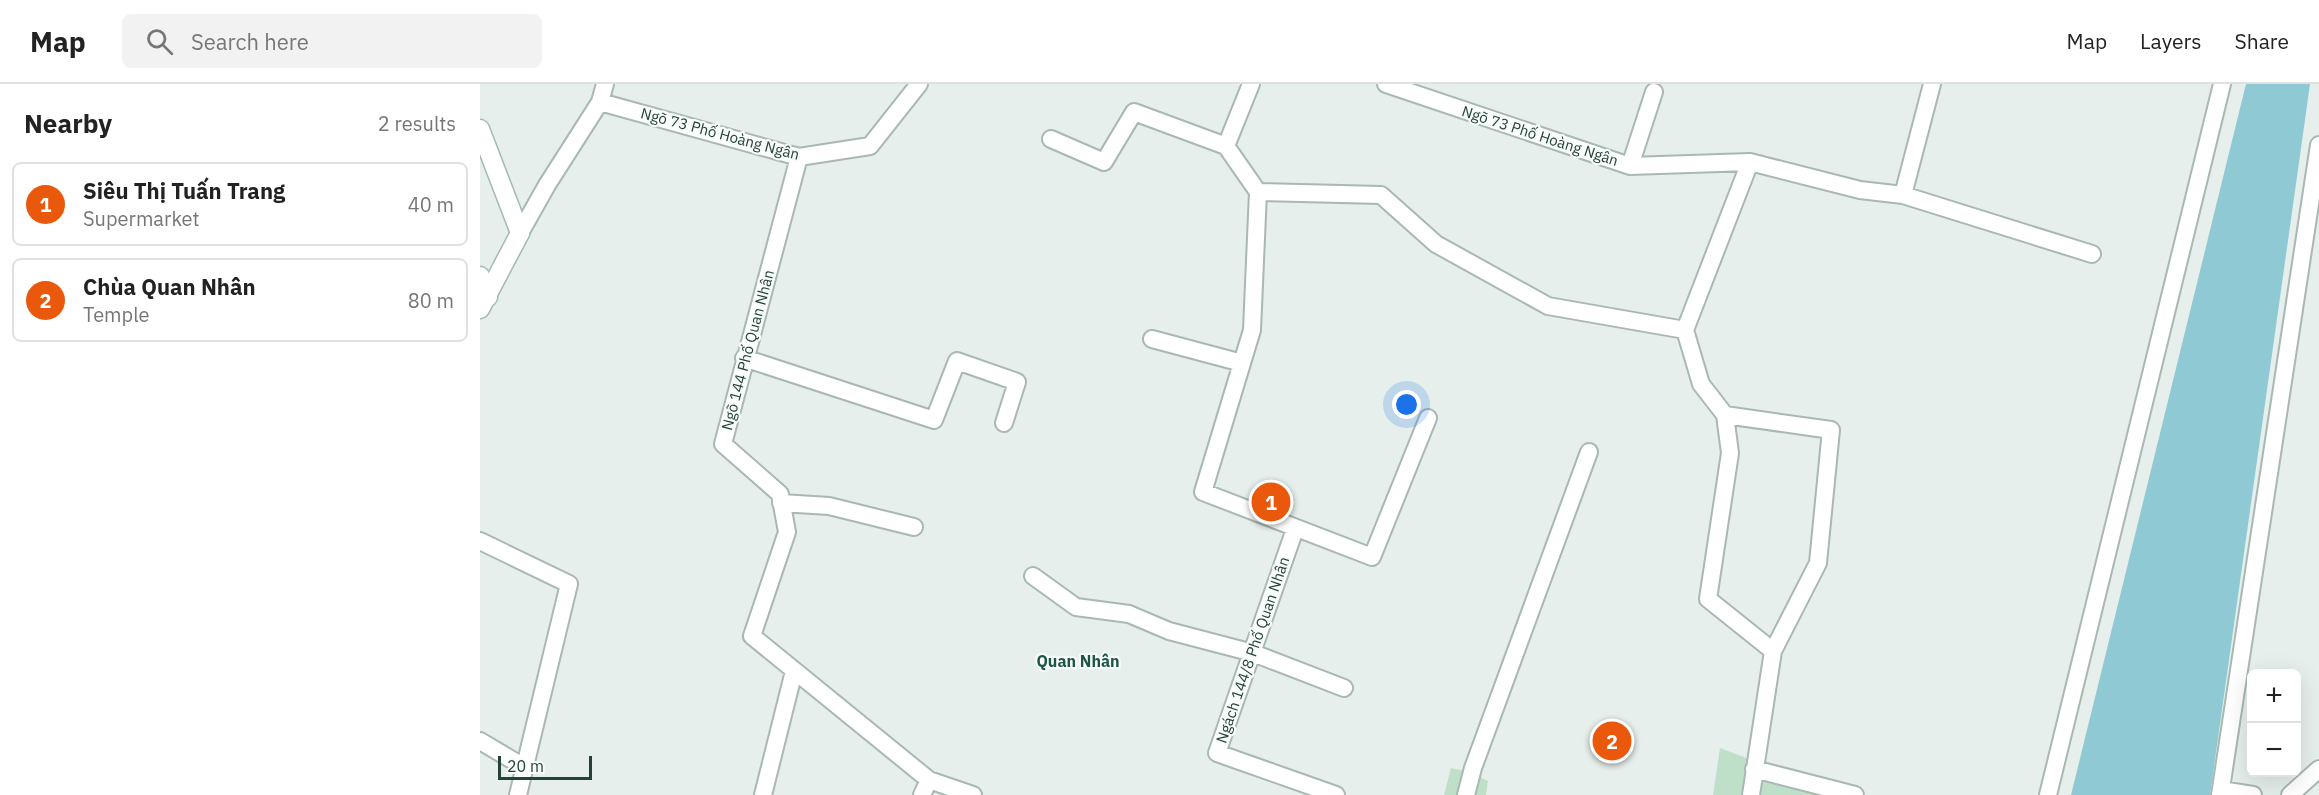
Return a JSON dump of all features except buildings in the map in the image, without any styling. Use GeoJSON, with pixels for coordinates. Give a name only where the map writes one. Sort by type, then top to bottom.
{"type":"FeatureCollection","features":[{"type":"Feature","properties":{"kind":"main road"},"geometry":{"type":"LineString","coordinates":[[480,129],[520,233],[484,303]]}},
{"type":"Feature","properties":{"kind":"main road"},"geometry":{"type":"LineString","coordinates":[[480,276],[484,303]]}},
{"type":"Feature","properties":{"kind":"lane"},"geometry":{"type":"LineString","coordinates":[[520,233],[547,185],[600,102],[605,84]]}},
{"type":"Feature","properties":{"kind":"lane","name":"Ngõ 73 Phố Hoàng Ngân"},"geometry":{"type":"LineString","coordinates":[[600,102],[799,157],[870,146],[920,84]]}},
{"type":"Feature","properties":{"kind":"lane"},"geometry":{"type":"LineString","coordinates":[[1226,146],[1251,84]]}},
{"type":"Feature","properties":{"kind":"lane","name":"Ngõ 73 Phố Hoàng Ngân"},"geometry":{"type":"LineString","coordinates":[[1386,84],[1422,90],[1630,166],[1750,162],[1860,190],[1903,195],[2092,254]]}},
{"type":"Feature","properties":{"kind":"lane"},"geometry":{"type":"LineString","coordinates":[[1903,195],[1932,84]]}},
{"type":"Feature","properties":{"kind":"lane"},"geometry":{"type":"LineString","coordinates":[[2048,795],[2222,84]]}},
{"type":"Feature","properties":{"kind":"lane"},"geometry":{"type":"LineString","coordinates":[[1630,166],[1654,92]]}},
{"type":"Feature","properties":{"kind":"lane"},"geometry":{"type":"LineString","coordinates":[[1051,139],[1104,162],[1134,112],[1226,146],[1258,192],[1252,330],[1203,492],[1372,557],[1428,418]]}},
{"type":"Feature","properties":{"kind":"lane"},"geometry":{"type":"LineString","coordinates":[[2253,795],[2221,792],[2319,145]]}},
{"type":"Feature","properties":{"kind":"lane","name":"Ngõ 144 Phố Quan Nhân"},"geometry":{"type":"LineString","coordinates":[[799,157],[723,444],[780,494],[787,532],[752,636],[926,788],[973,795]]}},
{"type":"Feature","properties":{"kind":"lane"},"geometry":{"type":"LineString","coordinates":[[1750,162],[1684,330],[1701,384],[1725,415],[1730,453],[1708,599],[1773,651]]}},
{"type":"Feature","properties":{"kind":"lane"},"geometry":{"type":"LineString","coordinates":[[1258,192],[1382,195],[1436,244],[1548,306],[1684,330]]}},
{"type":"Feature","properties":{"kind":"lane"},"geometry":{"type":"LineString","coordinates":[[1152,339],[1242,363]]}},
{"type":"Feature","properties":{"kind":"lane"},"geometry":{"type":"LineString","coordinates":[[744,358],[934,420],[957,361],[1017,382],[1004,423]]}},
{"type":"Feature","properties":{"kind":"lane"},"geometry":{"type":"LineString","coordinates":[[1725,415],[1831,430],[1818,563],[1773,651],[1751,795]]}},
{"type":"Feature","properties":{"kind":"lane"},"geometry":{"type":"LineString","coordinates":[[1466,795],[1484,737],[1589,452]]}},
{"type":"Feature","properties":{"kind":"lane"},"geometry":{"type":"LineString","coordinates":[[781,503],[829,506],[914,527]]}},
{"type":"Feature","properties":{"kind":"lane","name":"Ngách 144/8 Phố Quan Nhân"},"geometry":{"type":"LineString","coordinates":[[1295,529],[1217,753],[1336,795]]}},
{"type":"Feature","properties":{"kind":"lane"},"geometry":{"type":"LineString","coordinates":[[480,541],[569,584],[518,795]]}},
{"type":"Feature","properties":{"kind":"lane"},"geometry":{"type":"LineString","coordinates":[[1033,576],[1076,607],[1129,614],[1168,631],[1253,653],[1344,688]]}},
{"type":"Feature","properties":{"kind":"lane"},"geometry":{"type":"LineString","coordinates":[[764,795],[794,671]]}},
{"type":"Feature","properties":{"kind":"lane"},"geometry":{"type":"LineString","coordinates":[[480,741],[524,767]]}},
{"type":"Feature","properties":{"kind":"lane"},"geometry":{"type":"LineString","coordinates":[[2290,795],[2319,769]]}},
{"type":"Feature","properties":{"kind":"lane"},"geometry":{"type":"LineString","coordinates":[[1754,770],[1854,795]]}},
{"type":"Feature","properties":{"kind":"green space"},"geometry":{"type":"Polygon","coordinates":[[[1720,748],[1825,788],[1825,795],[1713,795],[1720,748]]]}},
{"type":"Feature","properties":{"kind":"green space"},"geometry":{"type":"Polygon","coordinates":[[[1451,768],[1469,772],[1488,781],[1486,795],[1444,795],[1451,768]]]}},
{"type":"Feature","properties":{"kind":"water"},"geometry":{"type":"Polygon","coordinates":[[[2246,84],[2310,84],[2210,795],[2071,795],[2246,84]]]}},
{"type":"Feature","properties":{"kind":"place","name":"Siêu Thị Tuấn Trang"},"geometry":{"type":"Point","coordinates":[1271,502]}},
{"type":"Feature","properties":{"kind":"place","name":"Chùa Quan Nhân"},"geometry":{"type":"Point","coordinates":[1612,741]}},
{"type":"Feature","properties":{"kind":"district","name":"Quan Nhân"},"geometry":{"type":"Point","coordinates":[1078,661]}}]}
